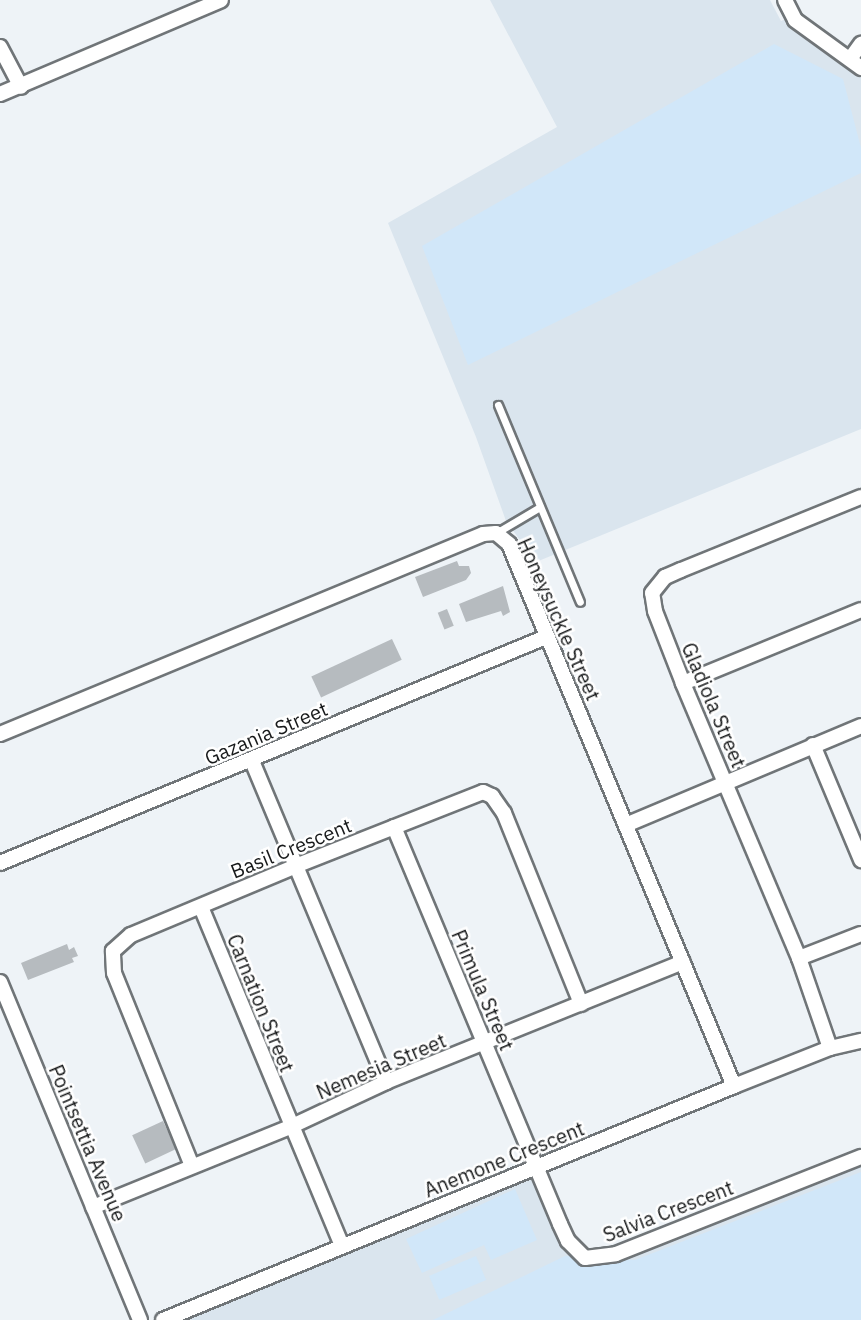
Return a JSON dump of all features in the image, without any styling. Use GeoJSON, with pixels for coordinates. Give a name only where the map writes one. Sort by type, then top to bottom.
{"type":"FeatureCollection","features":[{"type":"Feature","properties":{"kind":"street"},"geometry":{"type":"LineString","coordinates":[[0,93],[21,87],[221,0]]}},
{"type":"Feature","properties":{"kind":"street"},"geometry":{"type":"LineString","coordinates":[[784,0],[792,18],[861,68]]}},
{"type":"Feature","properties":{"kind":"street"},"geometry":{"type":"LineString","coordinates":[[850,58],[861,44]]}},
{"type":"Feature","properties":{"kind":"street"},"geometry":{"type":"LineString","coordinates":[[0,47],[21,87]]}},
{"type":"Feature","properties":{"kind":"street","name":"Gladiola Street"},"geometry":{"type":"LineString","coordinates":[[830,1048],[799,958],[683,683],[652,602],[656,585],[681,570],[861,497]]}},
{"type":"Feature","properties":{"kind":"street","name":"Honeysuckle Street"},"geometry":{"type":"LineString","coordinates":[[0,734],[483,534],[496,533],[509,544],[546,637],[628,824],[734,1086]]}},
{"type":"Feature","properties":{"kind":"street"},"geometry":{"type":"LineString","coordinates":[[683,683],[861,610]]}},
{"type":"Feature","properties":{"kind":"street","name":"Gazania Street"},"geometry":{"type":"LineString","coordinates":[[0,862],[252,761],[546,637]]}},
{"type":"Feature","properties":{"kind":"street"},"geometry":{"type":"LineString","coordinates":[[628,824],[725,781],[861,726]]}},
{"type":"Feature","properties":{"kind":"street"},"geometry":{"type":"LineString","coordinates":[[813,745],[861,860]]}},
{"type":"Feature","properties":{"kind":"street"},"geometry":{"type":"LineString","coordinates":[[252,761],[298,865],[386,1082]]}},
{"type":"Feature","properties":{"kind":"street","name":"Basil Crescent"},"geometry":{"type":"LineString","coordinates":[[192,1166],[114,973],[111,958],[120,943],[131,935],[298,865],[471,795],[483,792],[492,796],[504,813],[581,1004]]}},
{"type":"Feature","properties":{"kind":"street","name":"Primula Street"},"geometry":{"type":"LineString","coordinates":[[394,827],[537,1167]]}},
{"type":"Feature","properties":{"kind":"street","name":"Carnation Street"},"geometry":{"type":"LineString","coordinates":[[201,907],[290,1127],[342,1246]]}},
{"type":"Feature","properties":{"kind":"street"},"geometry":{"type":"LineString","coordinates":[[799,958],[861,934]]}},
{"type":"Feature","properties":{"kind":"street","name":"Nemesia Street"},"geometry":{"type":"LineString","coordinates":[[93,1207],[290,1127],[386,1082],[485,1045],[683,962]]}},
{"type":"Feature","properties":{"kind":"street","name":"Pointsettia Avenue"},"geometry":{"type":"LineString","coordinates":[[0,982],[141,1320]]}},
{"type":"Feature","properties":{"kind":"street","name":"Anemone Crescent"},"geometry":{"type":"LineString","coordinates":[[163,1320],[734,1086],[830,1048],[861,1041]]}},
{"type":"Feature","properties":{"kind":"street","name":"Salvia Crescent"},"geometry":{"type":"LineString","coordinates":[[537,1167],[568,1240],[576,1251],[593,1260],[616,1254],[861,1157]]}},
{"type":"Feature","properties":{"kind":"lane"},"geometry":{"type":"LineString","coordinates":[[498,405],[580,602]]}},
{"type":"Feature","properties":{"kind":"lane"},"geometry":{"type":"LineString","coordinates":[[496,533],[540,507]]}},
{"type":"Feature","properties":{"kind":"shaded area"},"geometry":{"type":"Polygon","coordinates":[[[490,0],[770,0],[781,21],[792,16],[861,67],[861,429],[536,562],[506,521],[476,437],[388,223],[557,127],[490,0]]]}},
{"type":"Feature","properties":{"kind":"shaded area"},"geometry":{"type":"Polygon","coordinates":[[[774,44],[843,79],[861,148],[861,173],[468,365],[422,246],[774,44]]]}},
{"type":"Feature","properties":{"kind":"shaded area"},"geometry":{"type":"Polygon","coordinates":[[[861,1166],[861,1320],[185,1320],[535,1176],[557,1239],[604,1259],[679,1237],[861,1166]]]}},
{"type":"Feature","properties":{"kind":"shaded area"},"geometry":{"type":"Polygon","coordinates":[[[861,1172],[861,1320],[433,1320],[565,1256],[635,1260],[861,1172]]]}},
{"type":"Feature","properties":{"kind":"shaded area"},"geometry":{"type":"Polygon","coordinates":[[[515,1189],[537,1240],[491,1260],[484,1245],[422,1273],[406,1239],[515,1189]]]}},
{"type":"Feature","properties":{"kind":"shaded area"},"geometry":{"type":"Polygon","coordinates":[[[476,1256],[486,1280],[439,1300],[429,1276],[476,1256]]]}},
{"type":"Feature","properties":{"kind":"building"},"geometry":{"type":"Polygon","coordinates":[[[457,561],[459,566],[469,566],[471,573],[466,580],[423,597],[415,577],[457,561]]]}},
{"type":"Feature","properties":{"kind":"building"},"geometry":{"type":"Polygon","coordinates":[[[503,586],[510,612],[503,616],[501,611],[466,622],[459,604],[503,586]]]}},
{"type":"Feature","properties":{"kind":"building"},"geometry":{"type":"Polygon","coordinates":[[[447,609],[454,626],[444,629],[438,613],[447,609]]]}},
{"type":"Feature","properties":{"kind":"building"},"geometry":{"type":"Polygon","coordinates":[[[392,639],[402,660],[321,697],[311,677],[392,639]]]}},
{"type":"Feature","properties":{"kind":"building"},"geometry":{"type":"Polygon","coordinates":[[[67,944],[69,950],[74,947],[78,956],[72,958],[74,962],[28,980],[21,963],[67,944]]]}},
{"type":"Feature","properties":{"kind":"building"},"geometry":{"type":"Polygon","coordinates":[[[163,1121],[176,1149],[145,1163],[132,1135],[163,1121]]]}}]}
